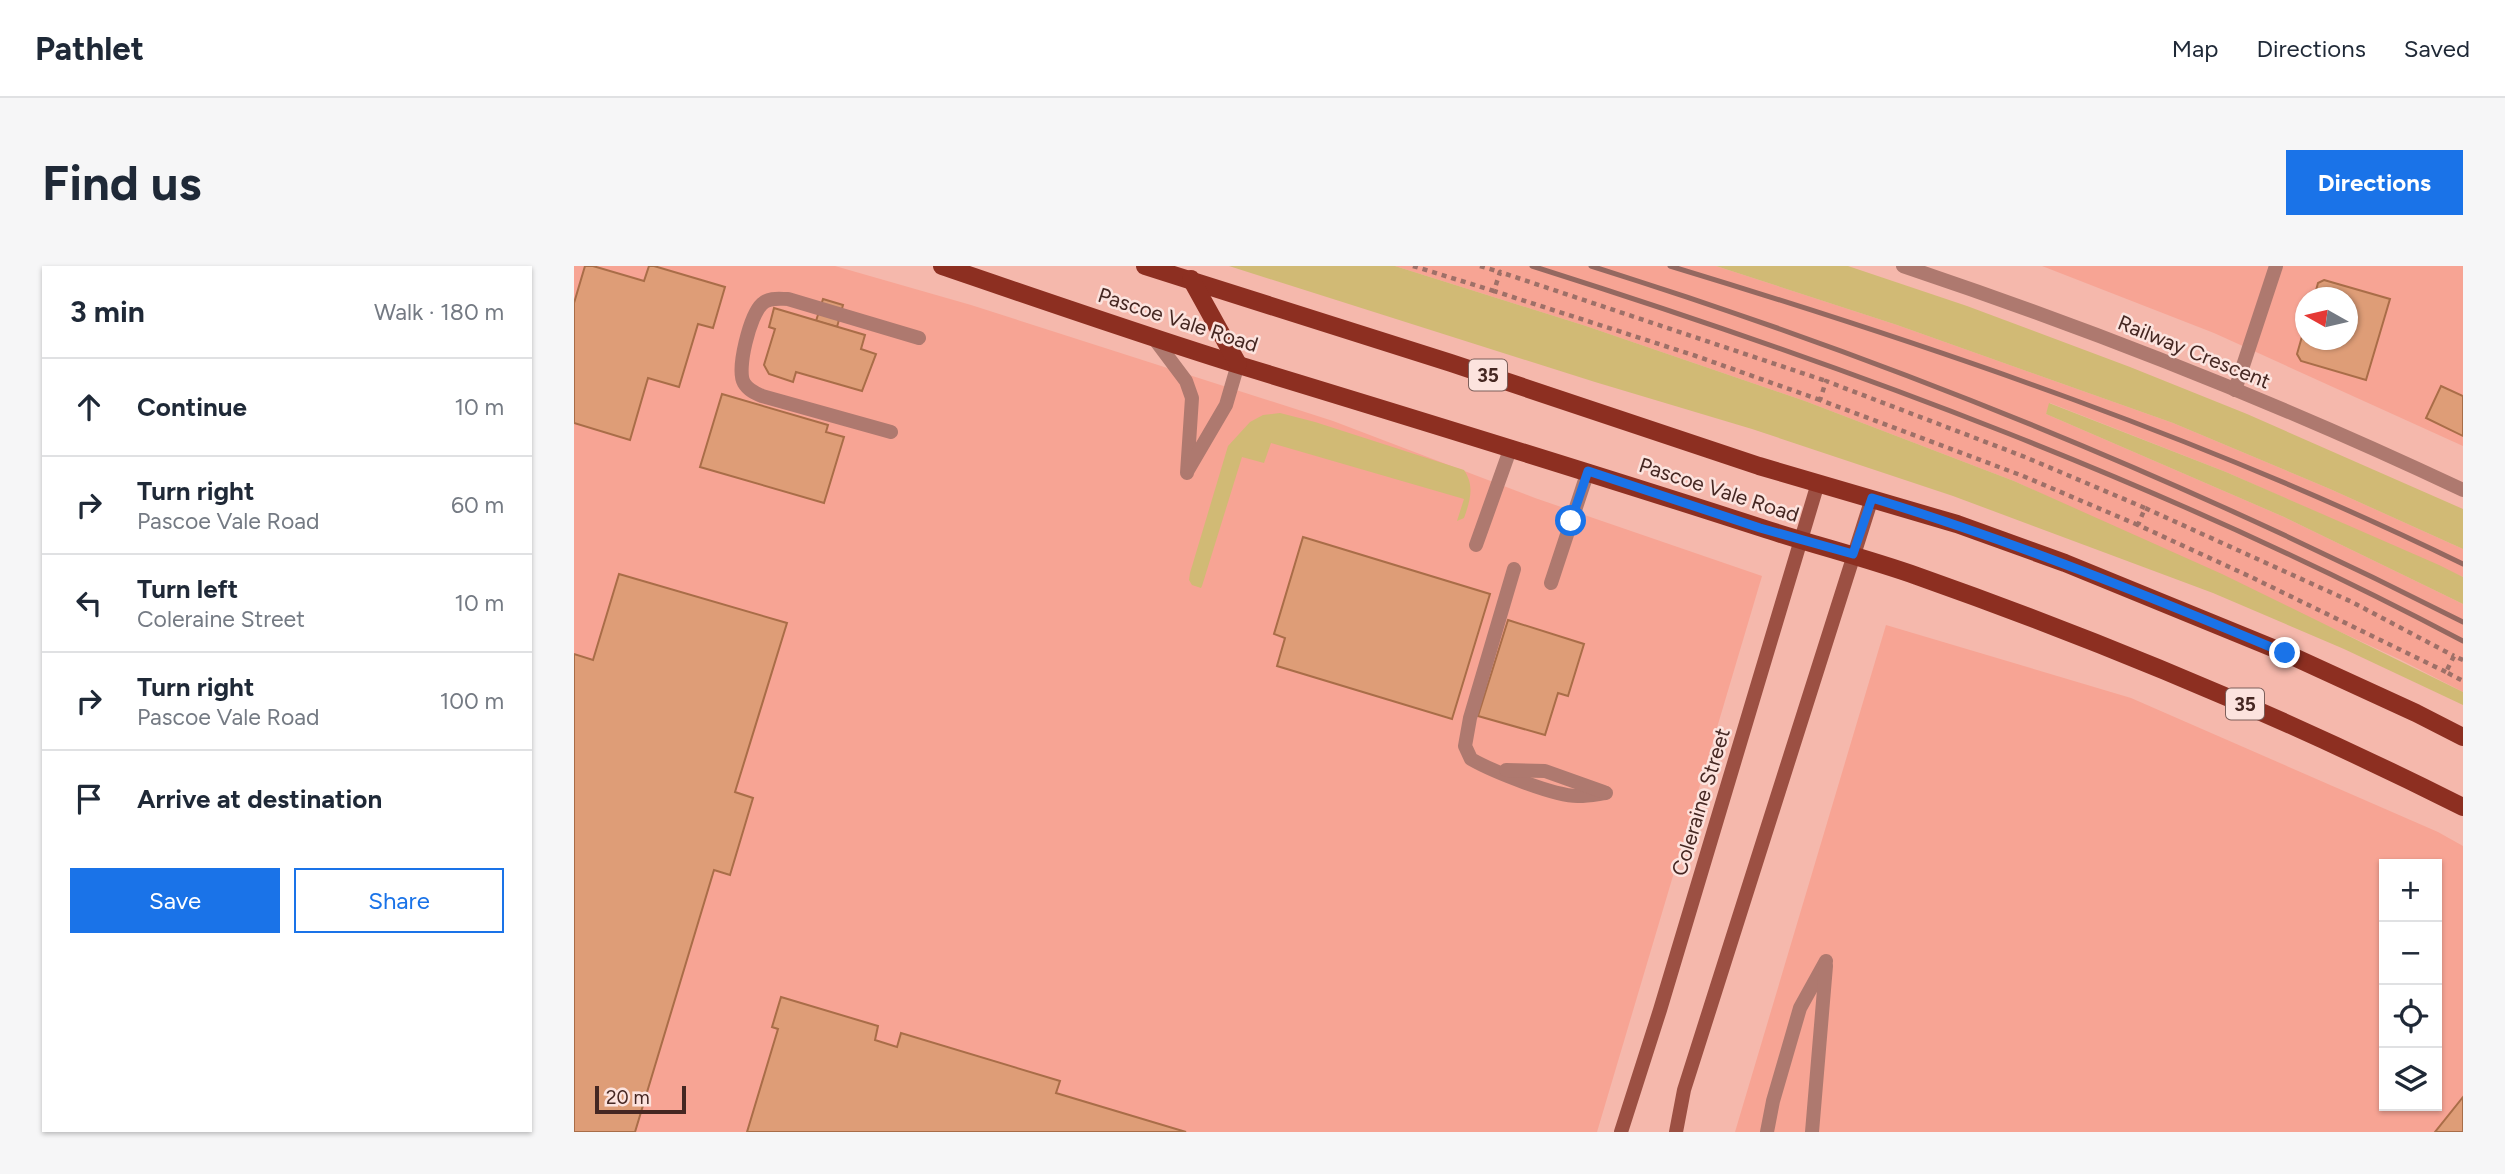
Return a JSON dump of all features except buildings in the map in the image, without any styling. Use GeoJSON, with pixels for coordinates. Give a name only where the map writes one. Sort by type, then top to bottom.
{"type":"FeatureCollection","features":[{"type":"Feature","properties":{"kind":"main road","name":"Pascoe Vale Road"},"geometry":{"type":"LineString","coordinates":[[942,266],[1238,365],[1853,554],[2084,637],[2362,756],[2463,807]]}},
{"type":"Feature","properties":{"kind":"main road","name":"Pascoe Vale Road"},"geometry":{"type":"LineString","coordinates":[[1145,266],[1451,363],[1759,466],[1969,528],[2171,605],[2285,653],[2463,737]]}},
{"type":"Feature","properties":{"kind":"main road"},"geometry":{"type":"LineString","coordinates":[[1191,279],[1238,365]]}},
{"type":"Feature","properties":{"kind":"street","name":"Railway Crescent"},"geometry":{"type":"LineString","coordinates":[[1903,266],[2122,344],[2235,390],[2463,490]]}},
{"type":"Feature","properties":{"kind":"street"},"geometry":{"type":"LineString","coordinates":[[2235,390],[2276,266]]}},
{"type":"Feature","properties":{"kind":"street"},"geometry":{"type":"LineString","coordinates":[[891,432],[751,391],[744,383],[741,362],[755,314],[767,300],[788,299],[919,338]]}},
{"type":"Feature","properties":{"kind":"street"},"geometry":{"type":"LineString","coordinates":[[1153,337],[1186,382],[1192,398],[1187,473],[1226,405],[1238,365]]}},
{"type":"Feature","properties":{"kind":"street"},"geometry":{"type":"LineString","coordinates":[[1476,545],[1511,447]]}},
{"type":"Feature","properties":{"kind":"street"},"geometry":{"type":"LineString","coordinates":[[1551,583],[1588,471]]}},
{"type":"Feature","properties":{"kind":"street","name":"Coleraine Street"},"geometry":{"type":"LineString","coordinates":[[1621,1132],[1818,483]]}},
{"type":"Feature","properties":{"kind":"street"},"geometry":{"type":"LineString","coordinates":[[1676,1132],[1684,1090],[1872,498]]}},
{"type":"Feature","properties":{"kind":"street"},"geometry":{"type":"LineString","coordinates":[[1514,569],[1470,718],[1465,746],[1471,759],[1487,768],[1530,783],[1577,796],[1606,793]]}},
{"type":"Feature","properties":{"kind":"street"},"geometry":{"type":"LineString","coordinates":[[1767,1132],[1773,1101],[1800,1008],[1826,961],[1812,1132]]}},
{"type":"Feature","properties":{"kind":"path"},"geometry":{"type":"LineString","coordinates":[[1413,266],[1696,356],[2011,471],[2251,577],[2463,681]]}},
{"type":"Feature","properties":{"kind":"path"},"geometry":{"type":"LineString","coordinates":[[1480,266],[1826,381],[2025,457],[2145,508],[2352,603],[2463,660]]}},
{"type":"Feature","properties":{"kind":"path"},"geometry":{"type":"LineString","coordinates":[[1494,291],[1500,272]]}},
{"type":"Feature","properties":{"kind":"path"},"geometry":{"type":"LineString","coordinates":[[1820,400],[1826,381]]}},
{"type":"Feature","properties":{"kind":"path"},"geometry":{"type":"LineString","coordinates":[[2138,525],[2145,508]]}},
{"type":"Feature","properties":{"kind":"path"},"geometry":{"type":"LineString","coordinates":[[2446,672],[2454,656]]}},
{"type":"Feature","properties":{"kind":"shaded area"},"geometry":{"type":"Polygon","coordinates":[[[574,266],[835,266],[971,305],[1333,421],[1535,498],[1762,576],[1597,1132],[574,1132],[574,266]]]}},
{"type":"Feature","properties":{"kind":"shaded area"},"geometry":{"type":"Polygon","coordinates":[[[1229,266],[1395,266],[1586,326],[1805,401],[2014,481],[2222,574],[2463,692],[2463,705],[2344,649],[2213,593],[1953,496],[1752,429],[1229,266]]]}},
{"type":"Feature","properties":{"kind":"shaded area"},"geometry":{"type":"Polygon","coordinates":[[[1395,266],[1716,266],[1897,325],[2173,423],[2463,549],[2463,577],[2226,472],[2050,403],[2046,414],[2284,517],[2463,604],[2463,692],[2401,660],[2014,481],[1805,401],[1586,326],[1395,266]]]}},
{"type":"Feature","properties":{"kind":"shaded area"},"geometry":{"type":"Polygon","coordinates":[[[1716,266],[1848,266],[1967,306],[2130,367],[2247,414],[2463,509],[2463,549],[2173,423],[1897,325],[1716,266]]]}},
{"type":"Feature","properties":{"kind":"shaded area"},"geometry":{"type":"Polygon","coordinates":[[[2042,266],[2463,266],[2463,446],[2214,333],[2042,266]]]}},
{"type":"Feature","properties":{"kind":"shaded area"},"geometry":{"type":"Polygon","coordinates":[[[2049,403],[2226,472],[2439,565],[2463,577],[2463,604],[2284,517],[2046,414],[2049,403]]]}},
{"type":"Feature","properties":{"kind":"shaded area"},"geometry":{"type":"Polygon","coordinates":[[[1280,413],[1464,470],[1469,482],[1470,500],[1464,518],[1457,521],[1464,499],[1271,443],[1264,463],[1242,457],[1202,586],[1192,585],[1189,580],[1190,573],[1228,446],[1250,422],[1263,415],[1280,413]]]}},
{"type":"Feature","properties":{"kind":"shaded area"},"geometry":{"type":"Polygon","coordinates":[[[1886,625],[2131,698],[2438,832],[2463,846],[2463,1132],[1735,1132],[1886,625]]]}},
{"type":"Feature","properties":{"kind":"railway"},"geometry":{"type":"LineString","coordinates":[[1532,266],[1770,345],[2006,432],[2237,530],[2463,641]]}},
{"type":"Feature","properties":{"kind":"railway"},"geometry":{"type":"LineString","coordinates":[[1591,266],[1814,341],[2034,426],[2251,520],[2463,622]]}},
{"type":"Feature","properties":{"kind":"railway"},"geometry":{"type":"LineString","coordinates":[[1670,266],[1872,330],[2072,399],[2270,477],[2463,564]]}},
{"type":"Feature","properties":{"kind":"route"},"geometry":{"type":"LineString","coordinates":[[1571,521],[1588,471],[1760,528],[1853,554],[1872,498],[1957,524],[2065,563],[2285,653]]}}]}
